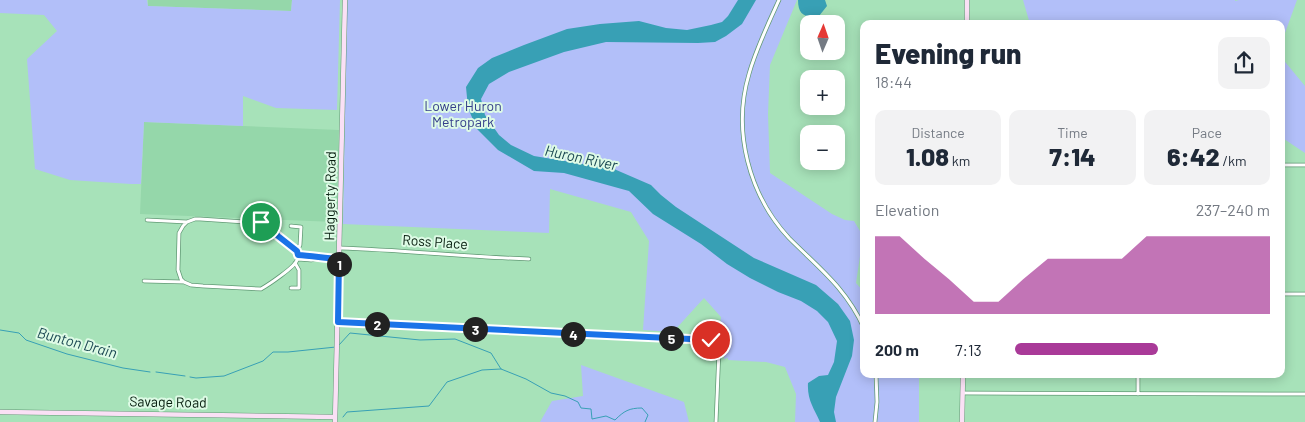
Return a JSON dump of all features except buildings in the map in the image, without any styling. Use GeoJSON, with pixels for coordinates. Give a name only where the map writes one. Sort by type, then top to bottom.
{"type":"FeatureCollection","features":[{"type":"Feature","properties":{"kind":"street","name":"Haggerty Road"},"geometry":{"type":"LineString","coordinates":[[335,419],[345,0]]}},
{"type":"Feature","properties":{"kind":"street"},"geometry":{"type":"LineString","coordinates":[[778,0],[752,63],[745,92],[743,131],[749,167],[759,193],[775,220],[789,237],[840,288],[860,320]]}},
{"type":"Feature","properties":{"kind":"street"},"geometry":{"type":"LineString","coordinates":[[967,0],[967,20]]}},
{"type":"Feature","properties":{"kind":"street"},"geometry":{"type":"LineString","coordinates":[[1285,165],[1305,165]]}},
{"type":"Feature","properties":{"kind":"street"},"geometry":{"type":"LineString","coordinates":[[147,220],[187,222],[200,219],[264,223],[297,257],[311,260],[320,258],[339,259]]}},
{"type":"Feature","properties":{"kind":"street"},"geometry":{"type":"LineString","coordinates":[[184,282],[178,270],[178,251],[179,234],[187,222]]}},
{"type":"Feature","properties":{"kind":"street"},"geometry":{"type":"LineString","coordinates":[[291,226],[301,227],[297,257],[300,273],[299,288],[291,288]]}},
{"type":"Feature","properties":{"kind":"street","name":"Ross Place"},"geometry":{"type":"LineString","coordinates":[[340,248],[530,259]]}},
{"type":"Feature","properties":{"kind":"street"},"geometry":{"type":"LineString","coordinates":[[144,281],[261,288],[267,285],[297,257]]}},
{"type":"Feature","properties":{"kind":"street"},"geometry":{"type":"LineString","coordinates":[[1285,294],[1305,294]]}},
{"type":"Feature","properties":{"kind":"street"},"geometry":{"type":"LineString","coordinates":[[338,322],[711,340],[717,344],[719,350],[716,422]]}},
{"type":"Feature","properties":{"kind":"street"},"geometry":{"type":"LineString","coordinates":[[875,422],[876,378]]}},
{"type":"Feature","properties":{"kind":"street"},"geometry":{"type":"LineString","coordinates":[[962,422],[963,378]]}},
{"type":"Feature","properties":{"kind":"street"},"geometry":{"type":"LineString","coordinates":[[1138,378],[1138,394]]}},
{"type":"Feature","properties":{"kind":"street"},"geometry":{"type":"LineString","coordinates":[[963,393],[1305,394]]}},
{"type":"Feature","properties":{"kind":"street","name":"Savage Road"},"geometry":{"type":"LineString","coordinates":[[0,412],[195,414],[335,419]]}},
{"type":"Feature","properties":{"kind":"shaded area"},"geometry":{"type":"Polygon","coordinates":[[[148,0],[292,0],[291,11],[148,6],[148,0]]]}},
{"type":"Feature","properties":{"kind":"shaded area"},"geometry":{"type":"Polygon","coordinates":[[[738,0],[756,0],[742,24],[715,42],[606,42],[564,52],[509,72],[489,84],[481,99],[485,115],[499,135],[511,145],[534,156],[614,169],[651,185],[676,207],[754,258],[816,285],[838,304],[850,321],[854,340],[852,356],[836,397],[834,412],[836,422],[820,422],[811,404],[809,394],[808,383],[819,376],[828,375],[834,362],[837,341],[828,322],[817,311],[801,301],[750,278],[727,264],[701,244],[653,214],[629,191],[564,173],[534,171],[498,150],[477,129],[468,108],[466,87],[478,68],[492,58],[524,45],[567,29],[600,24],[639,21],[666,28],[687,30],[711,25],[722,22],[738,0]]]}},
{"type":"Feature","properties":{"kind":"shaded area"},"geometry":{"type":"Polygon","coordinates":[[[798,0],[825,0],[827,6],[820,15],[804,15],[798,5],[798,0]]]}},
{"type":"Feature","properties":{"kind":"shaded area"},"geometry":{"type":"Polygon","coordinates":[[[144,122],[339,130],[336,222],[140,214],[144,122]]]}},
{"type":"Feature","properties":{"kind":"green space"},"geometry":{"type":"Polygon","coordinates":[[[0,0],[147,0],[148,6],[291,11],[292,0],[340,0],[337,110],[276,108],[243,96],[243,126],[144,122],[141,184],[70,180],[35,169],[27,59],[57,31],[44,15],[0,13],[0,0]]]}},
{"type":"Feature","properties":{"kind":"green space","name":"Lower Huron Metropark"},"geometry":{"type":"Polygon","coordinates":[[[347,0],[797,0],[770,65],[768,114],[770,173],[832,214],[845,220],[854,221],[860,231],[860,256],[856,283],[860,288],[860,378],[919,378],[919,422],[795,422],[796,394],[785,367],[766,362],[724,359],[725,349],[722,349],[722,339],[719,338],[721,317],[704,298],[673,332],[643,330],[649,241],[631,212],[550,189],[549,233],[343,224],[347,0]]]}},
{"type":"Feature","properties":{"kind":"green space"},"geometry":{"type":"Polygon","coordinates":[[[1023,0],[1297,0],[1285,33],[1285,20],[1029,20],[1023,0]]]}},
{"type":"Feature","properties":{"kind":"green space"},"geometry":{"type":"Polygon","coordinates":[[[1285,62],[1305,86],[1305,153],[1285,140],[1285,62]]]}},
{"type":"Feature","properties":{"kind":"green space"},"geometry":{"type":"Polygon","coordinates":[[[581,365],[684,402],[689,422],[540,422],[552,401],[583,396],[581,365]]]}},
{"type":"Feature","properties":{"kind":"waterway","name":"Bunton Drain"},"geometry":{"type":"LineString","coordinates":[[0,330],[19,333],[26,340],[67,354],[123,368],[150,372]]}},
{"type":"Feature","properties":{"kind":"waterway","name":"Bunton Drain"},"geometry":{"type":"LineString","coordinates":[[339,345],[350,333],[420,340],[455,339],[491,353],[501,369],[526,379],[551,393],[565,396],[578,402],[581,408],[591,409],[592,419],[606,416],[615,420],[627,411],[642,408],[648,415],[645,422]]}},
{"type":"Feature","properties":{"kind":"waterway","name":"Bunton Drain"},"geometry":{"type":"LineString","coordinates":[[190,377],[224,376],[263,361],[273,352],[336,347]]}},
{"type":"Feature","properties":{"kind":"waterway"},"geometry":{"type":"LineString","coordinates":[[343,417],[347,412],[429,406],[447,382],[482,370],[501,369]]}},
{"type":"Feature","properties":{"kind":"waterway","name":"Bunton Drain"},"geometry":{"type":"LineString","coordinates":[[156,372],[185,376]]}},
{"type":"Feature","properties":{"kind":"route"},"geometry":{"type":"LineString","coordinates":[[261,222],[269,226],[297,251],[298,255],[339,259],[338,322],[711,340]]}},
{"type":"Feature","properties":{"kind":"water label","name":"Huron River"},"geometry":{"type":"Point","coordinates":[581,158]}}]}
